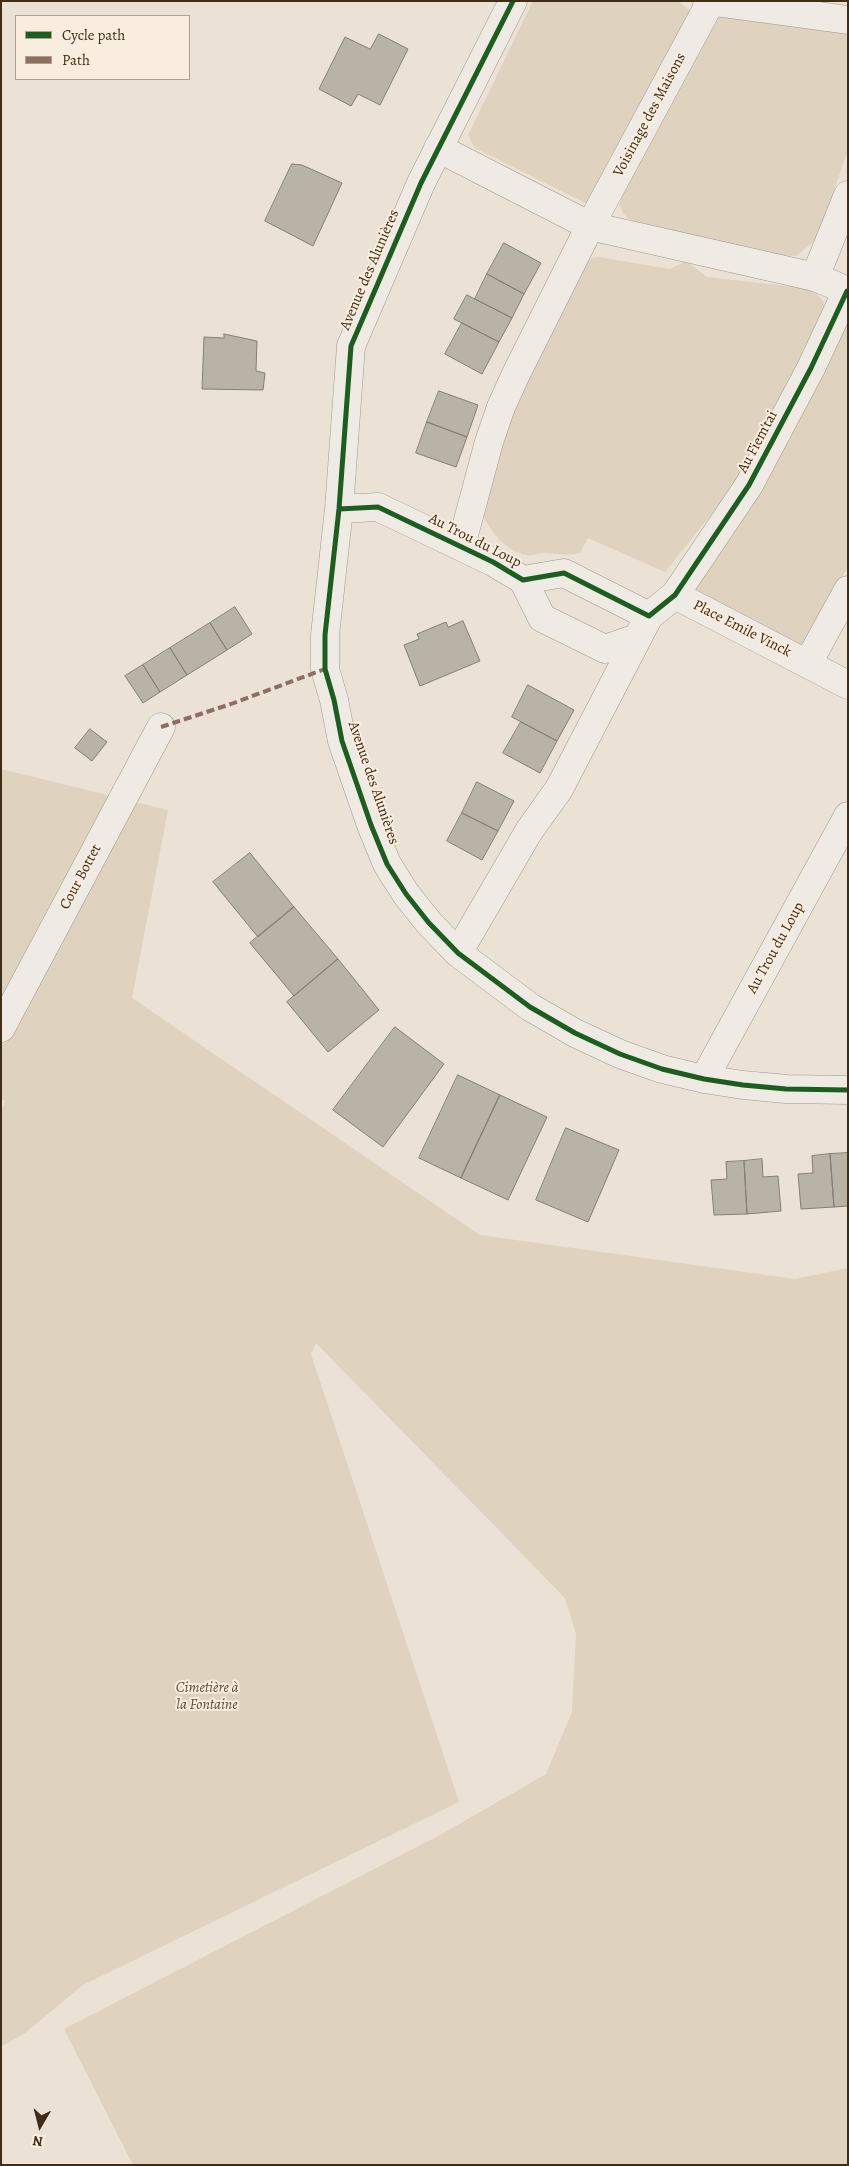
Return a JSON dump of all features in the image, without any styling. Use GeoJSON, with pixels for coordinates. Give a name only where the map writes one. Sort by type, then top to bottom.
{"type":"FeatureCollection","features":[{"type":"Feature","properties":{"kind":"street","name":"Avenue des Alunières"},"geometry":{"type":"LineString","coordinates":[[513,1],[421,183],[351,346],[339,508],[325,635],[325,668],[342,741],[371,825],[387,864],[412,901],[458,953],[530,1007],[575,1033],[620,1054],[662,1069],[704,1079],[786,1089],[848,1090]]}},
{"type":"Feature","properties":{"kind":"street"},"geometry":{"type":"LineString","coordinates":[[709,2],[848,20]]}},
{"type":"Feature","properties":{"kind":"street","name":"Voisinage des Maisons"},"geometry":{"type":"LineString","coordinates":[[590,226],[709,2]]}},
{"type":"Feature","properties":{"kind":"street","name":"Au Fiem'tai"},"geometry":{"type":"LineString","coordinates":[[438,148],[590,226],[815,277],[847,291],[811,368],[749,485],[675,595]]}},
{"type":"Feature","properties":{"kind":"street"},"geometry":{"type":"LineString","coordinates":[[815,277],[848,195]]}},
{"type":"Feature","properties":{"kind":"street"},"geometry":{"type":"LineString","coordinates":[[461,546],[489,442],[501,407],[528,348],[590,226]]}},
{"type":"Feature","properties":{"kind":"street","name":"Au Trou du Loup"},"geometry":{"type":"LineString","coordinates":[[339,508],[378,507],[461,546],[524,580],[542,618],[605,649],[643,627],[675,595]]}},
{"type":"Feature","properties":{"kind":"street","name":"Au Trou du Loup"},"geometry":{"type":"LineString","coordinates":[[524,580],[564,573],[643,627]]}},
{"type":"Feature","properties":{"kind":"street","name":"Place Emile Vinck"},"geometry":{"type":"LineString","coordinates":[[808,663],[848,590]]}},
{"type":"Feature","properties":{"kind":"street","name":"Place Emile Vinck"},"geometry":{"type":"LineString","coordinates":[[675,595],[848,685]]}},
{"type":"Feature","properties":{"kind":"street","name":"Au Trou du Loup"},"geometry":{"type":"LineString","coordinates":[[458,953],[529,831],[559,789],[643,627]]}},
{"type":"Feature","properties":{"kind":"street","name":"Cour Bottet"},"geometry":{"type":"LineString","coordinates":[[1,1028],[161,727]]}},
{"type":"Feature","properties":{"kind":"street","name":"Au Trou du Loup"},"geometry":{"type":"LineString","coordinates":[[704,1079],[848,816]]}},
{"type":"Feature","properties":{"kind":"green space"},"geometry":{"type":"Polygon","coordinates":[[[533,1],[678,1],[691,12],[589,205],[475,148],[468,135],[533,1]]]}},
{"type":"Feature","properties":{"kind":"green space"},"geometry":{"type":"Polygon","coordinates":[[[722,14],[848,26],[848,150],[817,239],[796,256],[768,254],[637,222],[628,218],[622,212],[620,204],[622,194],[715,19],[722,14]]]}},
{"type":"Feature","properties":{"kind":"green space"},"geometry":{"type":"Polygon","coordinates":[[[599,257],[670,269],[686,261],[707,277],[813,289],[824,302],[825,312],[743,475],[665,572],[588,538],[580,553],[529,555],[520,553],[512,550],[499,539],[488,525],[482,511],[516,402],[581,261],[599,257]]]}},
{"type":"Feature","properties":{"kind":"green space"},"geometry":{"type":"Polygon","coordinates":[[[848,320],[848,566],[809,638],[804,644],[791,645],[697,593],[692,588],[848,320]]]}},
{"type":"Feature","properties":{"kind":"green space","name":"Cimetière à la Fontaine"},"geometry":{"type":"Polygon","coordinates":[[[1,769],[168,810],[132,998],[480,1235],[795,1279],[848,1268],[848,2165],[133,2165],[64,2029],[442,1834],[546,1774],[572,1712],[576,1634],[565,1598],[316,1343],[311,1354],[459,1802],[83,1985],[25,2033],[1,2047],[1,1110],[6,1101],[1,1099],[1,769]]]}},
{"type":"Feature","properties":{"kind":"building"},"geometry":{"type":"Polygon","coordinates":[[[379,34],[408,49],[380,105],[358,94],[351,106],[319,89],[345,37],[370,49],[379,34]]]}},
{"type":"Feature","properties":{"kind":"building"},"geometry":{"type":"Polygon","coordinates":[[[292,164],[302,165],[342,183],[313,246],[265,221],[292,164]]]}},
{"type":"Feature","properties":{"kind":"building"},"geometry":{"type":"Polygon","coordinates":[[[504,243],[541,263],[524,294],[487,274],[504,243]]]}},
{"type":"Feature","properties":{"kind":"building"},"geometry":{"type":"Polygon","coordinates":[[[487,274],[524,294],[512,318],[475,299],[487,274]]]}},
{"type":"Feature","properties":{"kind":"building"},"geometry":{"type":"Polygon","coordinates":[[[467,295],[512,318],[499,342],[454,319],[467,295]]]}},
{"type":"Feature","properties":{"kind":"building"},"geometry":{"type":"Polygon","coordinates":[[[462,323],[499,342],[482,374],[445,354],[462,323]]]}},
{"type":"Feature","properties":{"kind":"building"},"geometry":{"type":"Polygon","coordinates":[[[224,334],[257,341],[256,371],[265,373],[263,390],[202,389],[204,337],[224,338],[224,334]]]}},
{"type":"Feature","properties":{"kind":"building"},"geometry":{"type":"Polygon","coordinates":[[[439,391],[478,405],[467,437],[427,422],[439,391]]]}},
{"type":"Feature","properties":{"kind":"building"},"geometry":{"type":"Polygon","coordinates":[[[427,422],[467,437],[456,467],[416,453],[427,422]]]}},
{"type":"Feature","properties":{"kind":"building"},"geometry":{"type":"Polygon","coordinates":[[[235,607],[252,634],[227,650],[210,623],[235,607]]]}},
{"type":"Feature","properties":{"kind":"building"},"geometry":{"type":"Polygon","coordinates":[[[463,621],[480,661],[420,686],[404,645],[419,639],[417,634],[446,622],[448,627],[463,621]]]}},
{"type":"Feature","properties":{"kind":"building"},"geometry":{"type":"Polygon","coordinates":[[[210,623],[227,650],[187,675],[170,648],[210,623]]]}},
{"type":"Feature","properties":{"kind":"building"},"geometry":{"type":"Polygon","coordinates":[[[170,648],[187,675],[160,692],[143,665],[170,648]]]}},
{"type":"Feature","properties":{"kind":"building"},"geometry":{"type":"Polygon","coordinates":[[[143,665],[160,692],[143,703],[125,676],[143,665]]]}},
{"type":"Feature","properties":{"kind":"building"},"geometry":{"type":"Polygon","coordinates":[[[528,685],[574,710],[557,741],[512,717],[528,685]]]}},
{"type":"Feature","properties":{"kind":"building"},"geometry":{"type":"Polygon","coordinates":[[[521,722],[557,741],[540,773],[503,753],[521,722]]]}},
{"type":"Feature","properties":{"kind":"building"},"geometry":{"type":"Polygon","coordinates":[[[90,729],[107,742],[92,761],[75,748],[90,729]]]}},
{"type":"Feature","properties":{"kind":"building"},"geometry":{"type":"Polygon","coordinates":[[[477,782],[514,801],[498,831],[462,813],[477,782]]]}},
{"type":"Feature","properties":{"kind":"building"},"geometry":{"type":"Polygon","coordinates":[[[462,813],[498,831],[482,860],[447,841],[462,813]]]}},
{"type":"Feature","properties":{"kind":"building"},"geometry":{"type":"Polygon","coordinates":[[[250,853],[294,907],[258,937],[213,882],[250,853]]]}},
{"type":"Feature","properties":{"kind":"building"},"geometry":{"type":"Polygon","coordinates":[[[294,907],[338,959],[294,996],[250,943],[294,907]]]}},
{"type":"Feature","properties":{"kind":"building"},"geometry":{"type":"Polygon","coordinates":[[[338,959],[379,1010],[328,1052],[287,1002],[338,959]]]}},
{"type":"Feature","properties":{"kind":"building"},"geometry":{"type":"Polygon","coordinates":[[[395,1027],[444,1064],[383,1147],[333,1110],[395,1027]]]}},
{"type":"Feature","properties":{"kind":"building"},"geometry":{"type":"Polygon","coordinates":[[[458,1075],[500,1095],[461,1178],[419,1158],[458,1075]]]}},
{"type":"Feature","properties":{"kind":"building"},"geometry":{"type":"Polygon","coordinates":[[[500,1095],[547,1117],[508,1200],[461,1178],[500,1095]]]}},
{"type":"Feature","properties":{"kind":"building"},"geometry":{"type":"Polygon","coordinates":[[[566,1128],[619,1150],[588,1222],[536,1200],[566,1128]]]}},
{"type":"Feature","properties":{"kind":"building"},"geometry":{"type":"Polygon","coordinates":[[[848,1153],[848,1206],[834,1207],[830,1154],[848,1153]]]}},
{"type":"Feature","properties":{"kind":"building"},"geometry":{"type":"Polygon","coordinates":[[[830,1154],[834,1207],[801,1209],[798,1174],[813,1173],[812,1156],[830,1154]]]}},
{"type":"Feature","properties":{"kind":"building"},"geometry":{"type":"Polygon","coordinates":[[[762,1159],[763,1177],[778,1176],[781,1211],[747,1214],[744,1161],[762,1159]]]}},
{"type":"Feature","properties":{"kind":"building"},"geometry":{"type":"Polygon","coordinates":[[[744,1161],[747,1214],[714,1215],[711,1180],[727,1179],[726,1162],[744,1161]]]}},
{"type":"Feature","properties":{"kind":"marked path"},"geometry":{"type":"LineString","coordinates":[[161,727],[231,704],[325,669]]}},
{"type":"Feature","properties":{"kind":"cycle path"},"geometry":{"type":"LineString","coordinates":[[513,1],[421,183],[351,346],[339,509],[325,635],[325,669],[334,700],[342,741],[371,825],[387,864],[406,894],[429,923],[458,953],[530,1007],[575,1033],[620,1054],[662,1069],[704,1079],[743,1085],[786,1089],[848,1090]]}},
{"type":"Feature","properties":{"kind":"cycle path"},"geometry":{"type":"LineString","coordinates":[[339,509],[378,507],[493,562],[523,580],[564,573],[649,616],[675,595],[749,485],[811,368],[847,291]]}}]}
